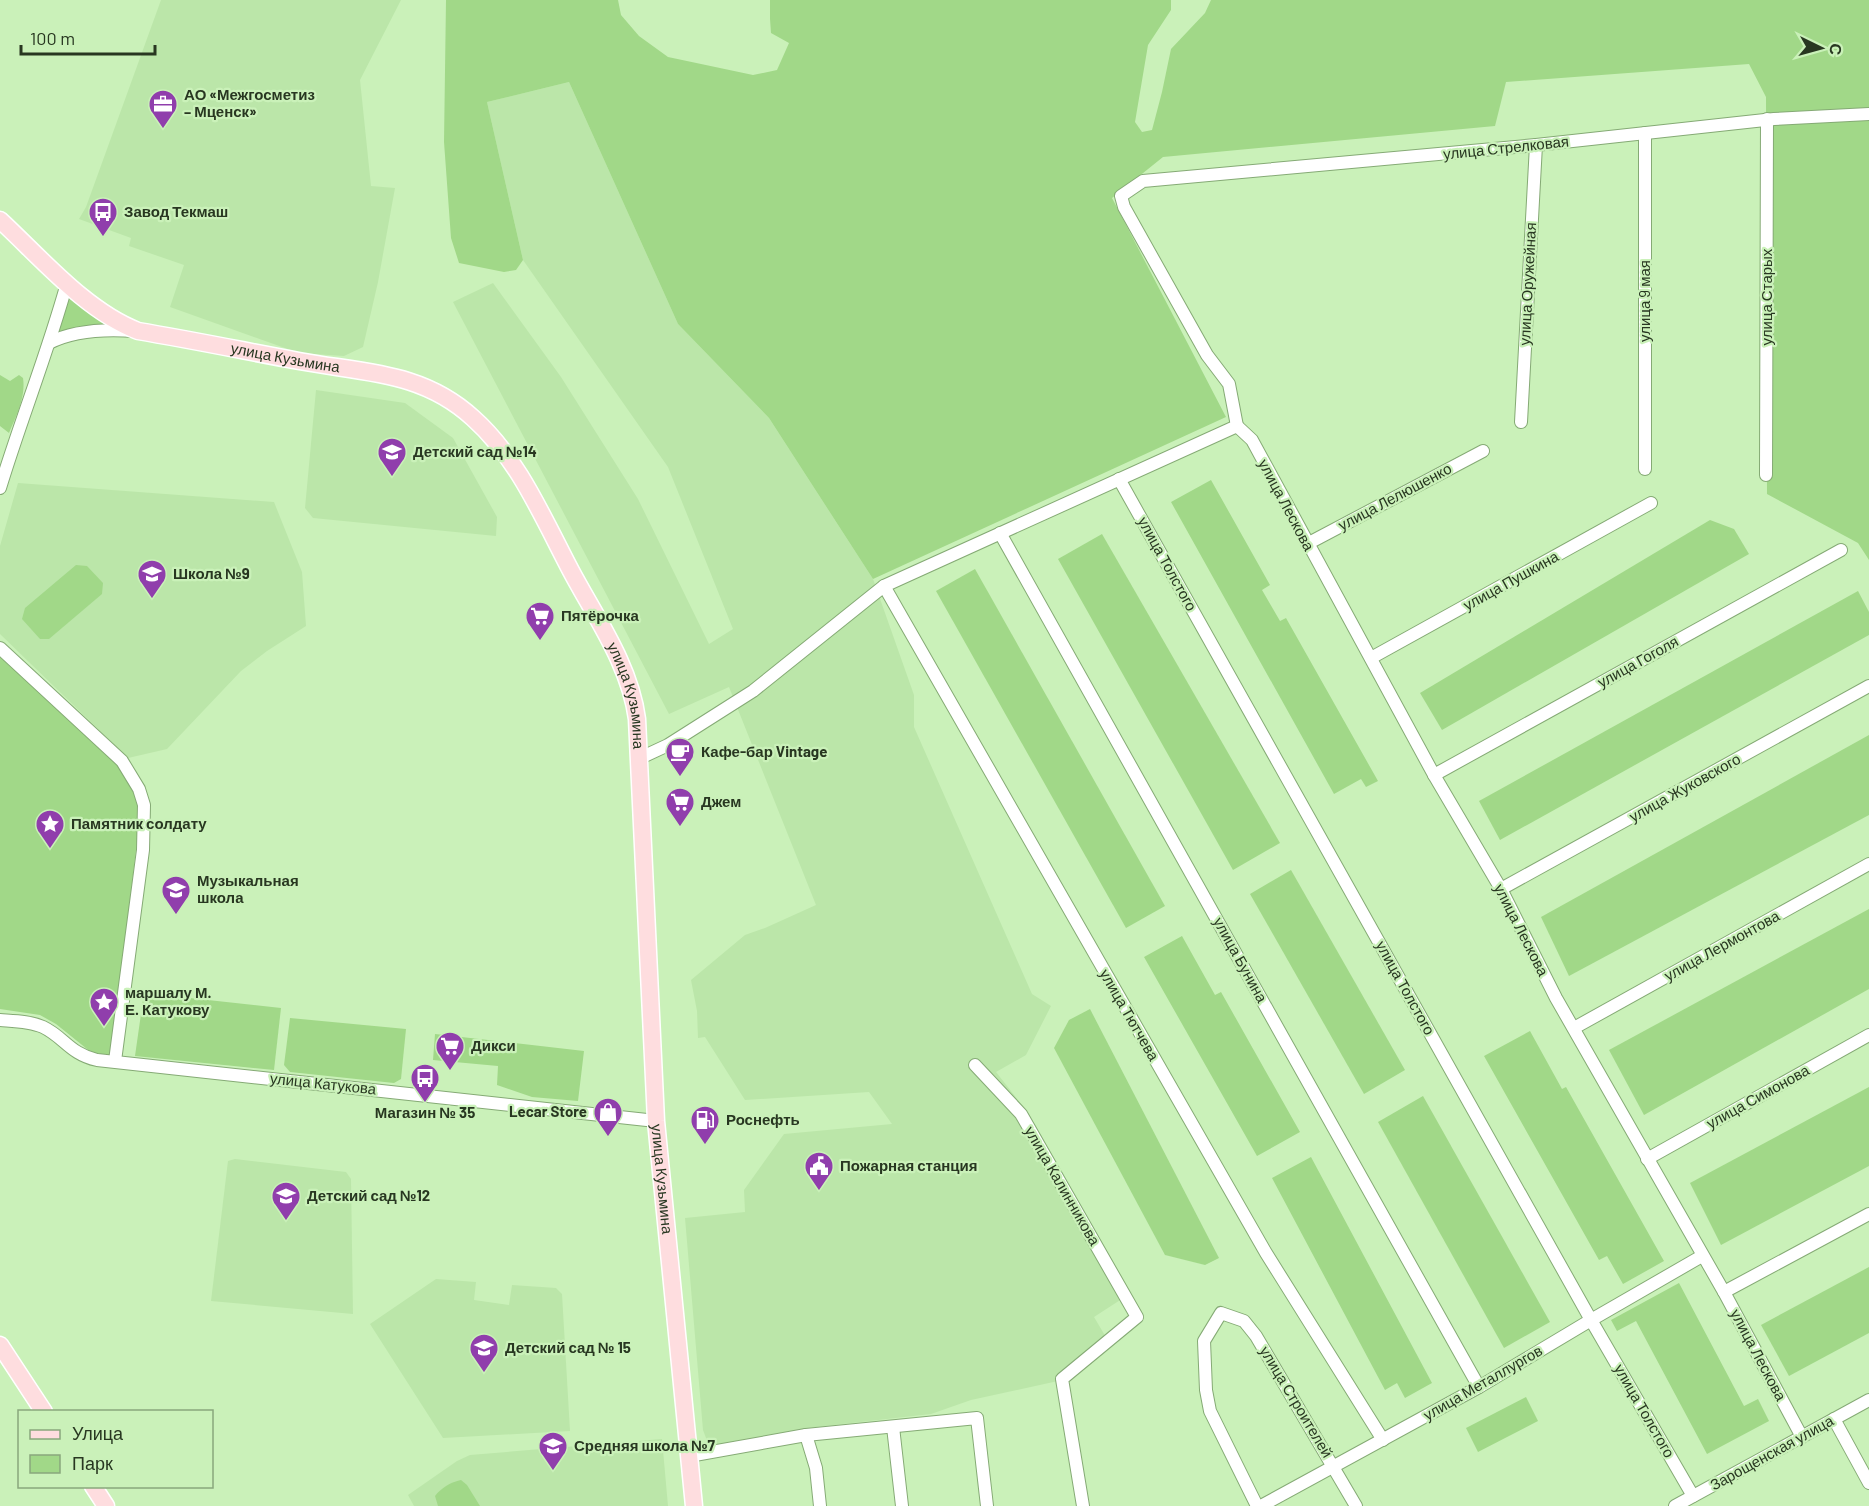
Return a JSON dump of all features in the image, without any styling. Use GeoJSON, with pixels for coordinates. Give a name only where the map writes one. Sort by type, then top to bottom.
{"type":"FeatureCollection","features":[{"type":"Feature","properties":{"kind":"main road","name":"улица Кузьмина"},"geometry":{"type":"LineString","coordinates":[[0,220],[66,283],[107,316],[138,331],[397,378],[441,393],[474,418],[520,476],[624,670],[635,701],[656,1121],[694,1506]]}},
{"type":"Feature","properties":{"kind":"main road"},"geometry":{"type":"LineString","coordinates":[[0,1345],[43,1410]]}},
{"type":"Feature","properties":{"kind":"main road"},"geometry":{"type":"LineString","coordinates":[[94,1488],[106,1506]]}},
{"type":"Feature","properties":{"kind":"street","name":"улица Стрелковая"},"geometry":{"type":"LineString","coordinates":[[1237,426],[1229,384],[1207,355],[1124,207],[1121,196],[1143,181],[1536,146],[1767,120],[1869,114]]}},
{"type":"Feature","properties":{"kind":"street","name":"улица Старых"},"geometry":{"type":"LineString","coordinates":[[1767,120],[1767,475]]}},
{"type":"Feature","properties":{"kind":"street","name":"улица 9 мая"},"geometry":{"type":"LineString","coordinates":[[1645,133],[1645,469]]}},
{"type":"Feature","properties":{"kind":"street","name":"улица Оружейная"},"geometry":{"type":"LineString","coordinates":[[1521,422],[1536,146]]}},
{"type":"Feature","properties":{"kind":"street"},"geometry":{"type":"LineString","coordinates":[[0,488],[29,398],[50,343],[66,283]]}},
{"type":"Feature","properties":{"kind":"street"},"geometry":{"type":"LineString","coordinates":[[50,343],[76,334],[138,331]]}},
{"type":"Feature","properties":{"kind":"street"},"geometry":{"type":"LineString","coordinates":[[638,759],[669,745],[753,691],[884,586],[1237,426]]}},
{"type":"Feature","properties":{"kind":"street","name":"улица Лескова"},"geometry":{"type":"LineString","coordinates":[[1237,426],[1252,440],[1434,775],[1501,889],[1556,998],[1724,1292],[1802,1437]]}},
{"type":"Feature","properties":{"kind":"street","name":"улица Лелюшенко"},"geometry":{"type":"LineString","coordinates":[[1307,544],[1483,451]]}},
{"type":"Feature","properties":{"kind":"street","name":"улица Толстого"},"geometry":{"type":"LineString","coordinates":[[1119,479],[1591,1320],[1693,1496]]}},
{"type":"Feature","properties":{"kind":"street","name":"улица Пушкина"},"geometry":{"type":"LineString","coordinates":[[1371,658],[1651,503]]}},
{"type":"Feature","properties":{"kind":"street","name":"улица Бунина"},"geometry":{"type":"LineString","coordinates":[[1000,533],[1479,1388]]}},
{"type":"Feature","properties":{"kind":"street","name":"улица Гоголя"},"geometry":{"type":"LineString","coordinates":[[1434,775],[1842,550]]}},
{"type":"Feature","properties":{"kind":"street","name":"улица Тютчева"},"geometry":{"type":"LineString","coordinates":[[884,586],[1266,1253],[1383,1440]]}},
{"type":"Feature","properties":{"kind":"street"},"geometry":{"type":"LineString","coordinates":[[0,648],[122,761],[139,789],[144,805],[142,850],[115,1061]]}},
{"type":"Feature","properties":{"kind":"street","name":"улица Жуковского"},"geometry":{"type":"LineString","coordinates":[[1501,889],[1869,686]]}},
{"type":"Feature","properties":{"kind":"street","name":"улица Лермонтова"},"geometry":{"type":"LineString","coordinates":[[1574,1028],[1869,864]]}},
{"type":"Feature","properties":{"kind":"street","name":"улица Катукова"},"geometry":{"type":"LineString","coordinates":[[0,1020],[46,1028],[78,1053],[97,1060],[656,1121]]}},
{"type":"Feature","properties":{"kind":"street","name":"улица Симонова"},"geometry":{"type":"LineString","coordinates":[[1647,1159],[1869,1035]]}},
{"type":"Feature","properties":{"kind":"street","name":"улица Калинникова"},"geometry":{"type":"LineString","coordinates":[[975,1065],[1022,1114],[1137,1317],[1062,1379],[1083,1506]]}},
{"type":"Feature","properties":{"kind":"street"},"geometry":{"type":"LineString","coordinates":[[1724,1292],[1869,1214]]}},
{"type":"Feature","properties":{"kind":"street","name":"улица Металлургов"},"geometry":{"type":"LineString","coordinates":[[1261,1506],[1479,1388],[1702,1256]]}},
{"type":"Feature","properties":{"kind":"street","name":"улица Строителей"},"geometry":{"type":"LineString","coordinates":[[1257,1506],[1210,1411],[1206,1389],[1204,1341],[1221,1313],[1244,1321],[1257,1336],[1356,1506]]}},
{"type":"Feature","properties":{"kind":"street","name":"Зарощенская улица"},"geometry":{"type":"LineString","coordinates":[[1675,1506],[1869,1400]]}},
{"type":"Feature","properties":{"kind":"street"},"geometry":{"type":"LineString","coordinates":[[689,1456],[806,1435],[977,1418],[987,1506]]}},
{"type":"Feature","properties":{"kind":"street"},"geometry":{"type":"LineString","coordinates":[[1834,1419],[1869,1483]]}},
{"type":"Feature","properties":{"kind":"street"},"geometry":{"type":"LineString","coordinates":[[893,1426],[902,1506]]}},
{"type":"Feature","properties":{"kind":"street"},"geometry":{"type":"LineString","coordinates":[[806,1435],[816,1468],[820,1506]]}},
{"type":"Feature","properties":{"kind":"shaded area"},"geometry":{"type":"Polygon","coordinates":[[[161,0],[401,0],[360,80],[371,186],[395,188],[378,282],[363,347],[344,356],[299,353],[170,307],[184,265],[129,246],[131,238],[79,219],[86,207],[161,0]]]}},
{"type":"Feature","properties":{"kind":"shaded area"},"geometry":{"type":"Polygon","coordinates":[[[569,82],[678,324],[769,418],[873,579],[914,695],[914,727],[1032,994],[1051,1006],[1026,1055],[996,1072],[1029,1114],[1131,1293],[1094,1317],[1110,1344],[1067,1379],[971,1400],[931,1414],[807,1428],[709,1446],[703,1430],[685,1218],[745,1212],[744,1190],[784,1134],[892,1124],[869,1092],[745,1100],[705,1037],[698,1038],[697,1011],[691,980],[745,935],[816,905],[729,687],[669,714],[453,302],[493,283],[561,377],[638,499],[709,644],[733,629],[668,467],[523,260],[487,102],[569,82]]]}},
{"type":"Feature","properties":{"kind":"shaded area","name":"Детский сад №14"},"geometry":{"type":"Polygon","coordinates":[[[316,390],[405,403],[453,438],[497,517],[496,536],[313,518],[305,508],[316,390]]]}},
{"type":"Feature","properties":{"kind":"shaded area","name":"Школа №9"},"geometry":{"type":"Polygon","coordinates":[[[18,483],[274,502],[302,572],[306,626],[241,671],[167,749],[128,758],[0,634],[0,546],[18,483]]]}},
{"type":"Feature","properties":{"kind":"shaded area","name":"Детский сад №12"},"geometry":{"type":"Polygon","coordinates":[[[235,1159],[346,1172],[351,1179],[353,1314],[211,1301],[228,1161],[235,1159]]]}},
{"type":"Feature","properties":{"kind":"shaded area","name":"Детский сад № 15"},"geometry":{"type":"Polygon","coordinates":[[[436,1279],[476,1282],[474,1300],[509,1305],[512,1285],[556,1288],[562,1294],[570,1431],[443,1438],[370,1324],[436,1279]]]}},
{"type":"Feature","properties":{"kind":"shaded area","name":"Средняя школа №7"},"geometry":{"type":"Polygon","coordinates":[[[662,1439],[668,1506],[414,1506],[408,1495],[457,1461],[470,1455],[662,1439]]]}},
{"type":"Feature","properties":{"kind":"green space"},"geometry":{"type":"Polygon","coordinates":[[[446,0],[618,0],[621,15],[639,36],[668,57],[753,75],[777,70],[789,43],[771,33],[770,0],[1171,0],[1171,10],[1148,45],[1135,122],[1142,132],[1152,130],[1171,49],[1205,13],[1211,0],[1869,0],[1869,560],[1858,543],[1767,494],[1766,97],[1749,64],[1506,82],[1495,126],[1163,157],[1112,198],[1226,417],[873,579],[769,418],[678,324],[569,82],[487,102],[523,260],[516,270],[504,272],[459,263],[451,238],[444,142],[446,0]]]}},
{"type":"Feature","properties":{"kind":"green space"},"geometry":{"type":"Polygon","coordinates":[[[72,295],[107,326],[58,333],[69,297],[72,295]]]}},
{"type":"Feature","properties":{"kind":"green space"},"geometry":{"type":"Polygon","coordinates":[[[0,375],[10,381],[19,375],[23,378],[22,399],[9,433],[0,426],[0,375]]]}},
{"type":"Feature","properties":{"kind":"green space"},"geometry":{"type":"Polygon","coordinates":[[[1211,480],[1270,585],[1262,590],[1280,621],[1286,618],[1378,781],[1366,787],[1361,779],[1334,794],[1171,502],[1211,480]]]}},
{"type":"Feature","properties":{"kind":"green space"},"geometry":{"type":"Polygon","coordinates":[[[1710,520],[1734,529],[1749,554],[1442,730],[1420,693],[1710,520]]]}},
{"type":"Feature","properties":{"kind":"green space"},"geometry":{"type":"Polygon","coordinates":[[[1102,534],[1280,843],[1233,870],[1058,559],[1102,534]]]}},
{"type":"Feature","properties":{"kind":"green space"},"geometry":{"type":"Polygon","coordinates":[[[76,565],[87,566],[103,583],[102,594],[49,639],[40,639],[22,619],[25,608],[76,565]]]}},
{"type":"Feature","properties":{"kind":"green space"},"geometry":{"type":"Polygon","coordinates":[[[975,569],[1165,906],[1126,928],[936,591],[975,569]]]}},
{"type":"Feature","properties":{"kind":"green space"},"geometry":{"type":"Polygon","coordinates":[[[1858,591],[1869,612],[1869,635],[1500,840],[1479,801],[1858,591]]]}},
{"type":"Feature","properties":{"kind":"green space"},"geometry":{"type":"Polygon","coordinates":[[[0,655],[119,766],[131,786],[138,806],[139,825],[111,1056],[92,1053],[56,1024],[40,1015],[0,1009],[0,655]]]}},
{"type":"Feature","properties":{"kind":"green space"},"geometry":{"type":"Polygon","coordinates":[[[1869,735],[1869,815],[1569,976],[1541,917],[1869,735]]]}},
{"type":"Feature","properties":{"kind":"green space"},"geometry":{"type":"Polygon","coordinates":[[[1291,870],[1405,1070],[1364,1094],[1250,894],[1291,870]]]}},
{"type":"Feature","properties":{"kind":"green space"},"geometry":{"type":"Polygon","coordinates":[[[1869,909],[1869,989],[1644,1115],[1609,1050],[1869,909]]]}},
{"type":"Feature","properties":{"kind":"green space"},"geometry":{"type":"Polygon","coordinates":[[[1182,936],[1215,995],[1221,992],[1300,1132],[1257,1156],[1144,957],[1182,936]]]}},
{"type":"Feature","properties":{"kind":"green space"},"geometry":{"type":"Polygon","coordinates":[[[144,993],[281,1008],[274,1070],[135,1056],[144,993]]]}},
{"type":"Feature","properties":{"kind":"green space"},"geometry":{"type":"Polygon","coordinates":[[[1090,1009],[1219,1258],[1205,1265],[1165,1255],[1054,1048],[1069,1020],[1090,1009]]]}},
{"type":"Feature","properties":{"kind":"green space"},"geometry":{"type":"Polygon","coordinates":[[[290,1018],[406,1029],[401,1079],[394,1083],[290,1072],[284,1065],[290,1018]]]}},
{"type":"Feature","properties":{"kind":"green space"},"geometry":{"type":"Polygon","coordinates":[[[1530,1031],[1562,1089],[1566,1087],[1664,1261],[1623,1284],[1607,1256],[1599,1260],[1484,1056],[1530,1031]]]}},
{"type":"Feature","properties":{"kind":"green space"},"geometry":{"type":"Polygon","coordinates":[[[435,1034],[584,1051],[578,1101],[532,1097],[497,1085],[498,1066],[433,1060],[435,1034]]]}},
{"type":"Feature","properties":{"kind":"green space"},"geometry":{"type":"Polygon","coordinates":[[[1869,1087],[1869,1166],[1721,1245],[1690,1183],[1869,1087]]]}},
{"type":"Feature","properties":{"kind":"green space"},"geometry":{"type":"Polygon","coordinates":[[[1423,1096],[1550,1322],[1504,1348],[1378,1122],[1423,1096]]]}},
{"type":"Feature","properties":{"kind":"green space"},"geometry":{"type":"Polygon","coordinates":[[[1311,1157],[1432,1383],[1405,1398],[1397,1383],[1385,1390],[1272,1178],[1311,1157]]]}},
{"type":"Feature","properties":{"kind":"green space"},"geometry":{"type":"Polygon","coordinates":[[[1869,1267],[1869,1333],[1789,1376],[1761,1325],[1869,1267]]]}},
{"type":"Feature","properties":{"kind":"green space"},"geometry":{"type":"Polygon","coordinates":[[[1679,1283],[1744,1406],[1758,1399],[1769,1421],[1707,1454],[1636,1321],[1617,1331],[1611,1320],[1679,1283]]]}},
{"type":"Feature","properties":{"kind":"green space"},"geometry":{"type":"Polygon","coordinates":[[[1526,1397],[1538,1421],[1478,1452],[1466,1428],[1526,1397]]]}},
{"type":"Feature","properties":{"kind":"green space"},"geometry":{"type":"Polygon","coordinates":[[[461,1480],[467,1485],[480,1506],[438,1506],[435,1496],[437,1493],[446,1486],[461,1480]]]}},
{"type":"Feature","properties":{"kind":"place","name":"АО «Межгосметиз – Мценск»"},"geometry":{"type":"Point","coordinates":[163,130]}},
{"type":"Feature","properties":{"kind":"place","name":"Завод Текмаш"},"geometry":{"type":"Point","coordinates":[103,238]}},
{"type":"Feature","properties":{"kind":"place","name":"Детский сад №14"},"geometry":{"type":"Point","coordinates":[392,478]}},
{"type":"Feature","properties":{"kind":"place","name":"Школа №9"},"geometry":{"type":"Point","coordinates":[152,600]}},
{"type":"Feature","properties":{"kind":"place","name":"Пятёрочка"},"geometry":{"type":"Point","coordinates":[540,642]}},
{"type":"Feature","properties":{"kind":"place","name":"Кафе-бар Vintage"},"geometry":{"type":"Point","coordinates":[680,778]}},
{"type":"Feature","properties":{"kind":"place","name":"Джем"},"geometry":{"type":"Point","coordinates":[680,828]}},
{"type":"Feature","properties":{"kind":"place","name":"Памятник солдату"},"geometry":{"type":"Point","coordinates":[50,850]}},
{"type":"Feature","properties":{"kind":"place","name":"Музыкальная школа"},"geometry":{"type":"Point","coordinates":[176,916]}},
{"type":"Feature","properties":{"kind":"place","name":"маршалу М. Е. Катукову"},"geometry":{"type":"Point","coordinates":[104,1028]}},
{"type":"Feature","properties":{"kind":"place","name":"Дикси"},"geometry":{"type":"Point","coordinates":[450,1072]}},
{"type":"Feature","properties":{"kind":"place","name":"Магазин № 35"},"geometry":{"type":"Point","coordinates":[425,1104]}},
{"type":"Feature","properties":{"kind":"place","name":"Lecar Store"},"geometry":{"type":"Point","coordinates":[608,1138]}},
{"type":"Feature","properties":{"kind":"place","name":"Роснефть"},"geometry":{"type":"Point","coordinates":[705,1146]}},
{"type":"Feature","properties":{"kind":"place","name":"Пожарная станция"},"geometry":{"type":"Point","coordinates":[819,1192]}},
{"type":"Feature","properties":{"kind":"place","name":"Детский сад №12"},"geometry":{"type":"Point","coordinates":[286,1222]}},
{"type":"Feature","properties":{"kind":"place","name":"Детский сад № 15"},"geometry":{"type":"Point","coordinates":[484,1374]}},
{"type":"Feature","properties":{"kind":"place","name":"Средняя школа №7"},"geometry":{"type":"Point","coordinates":[553,1472]}}]}
